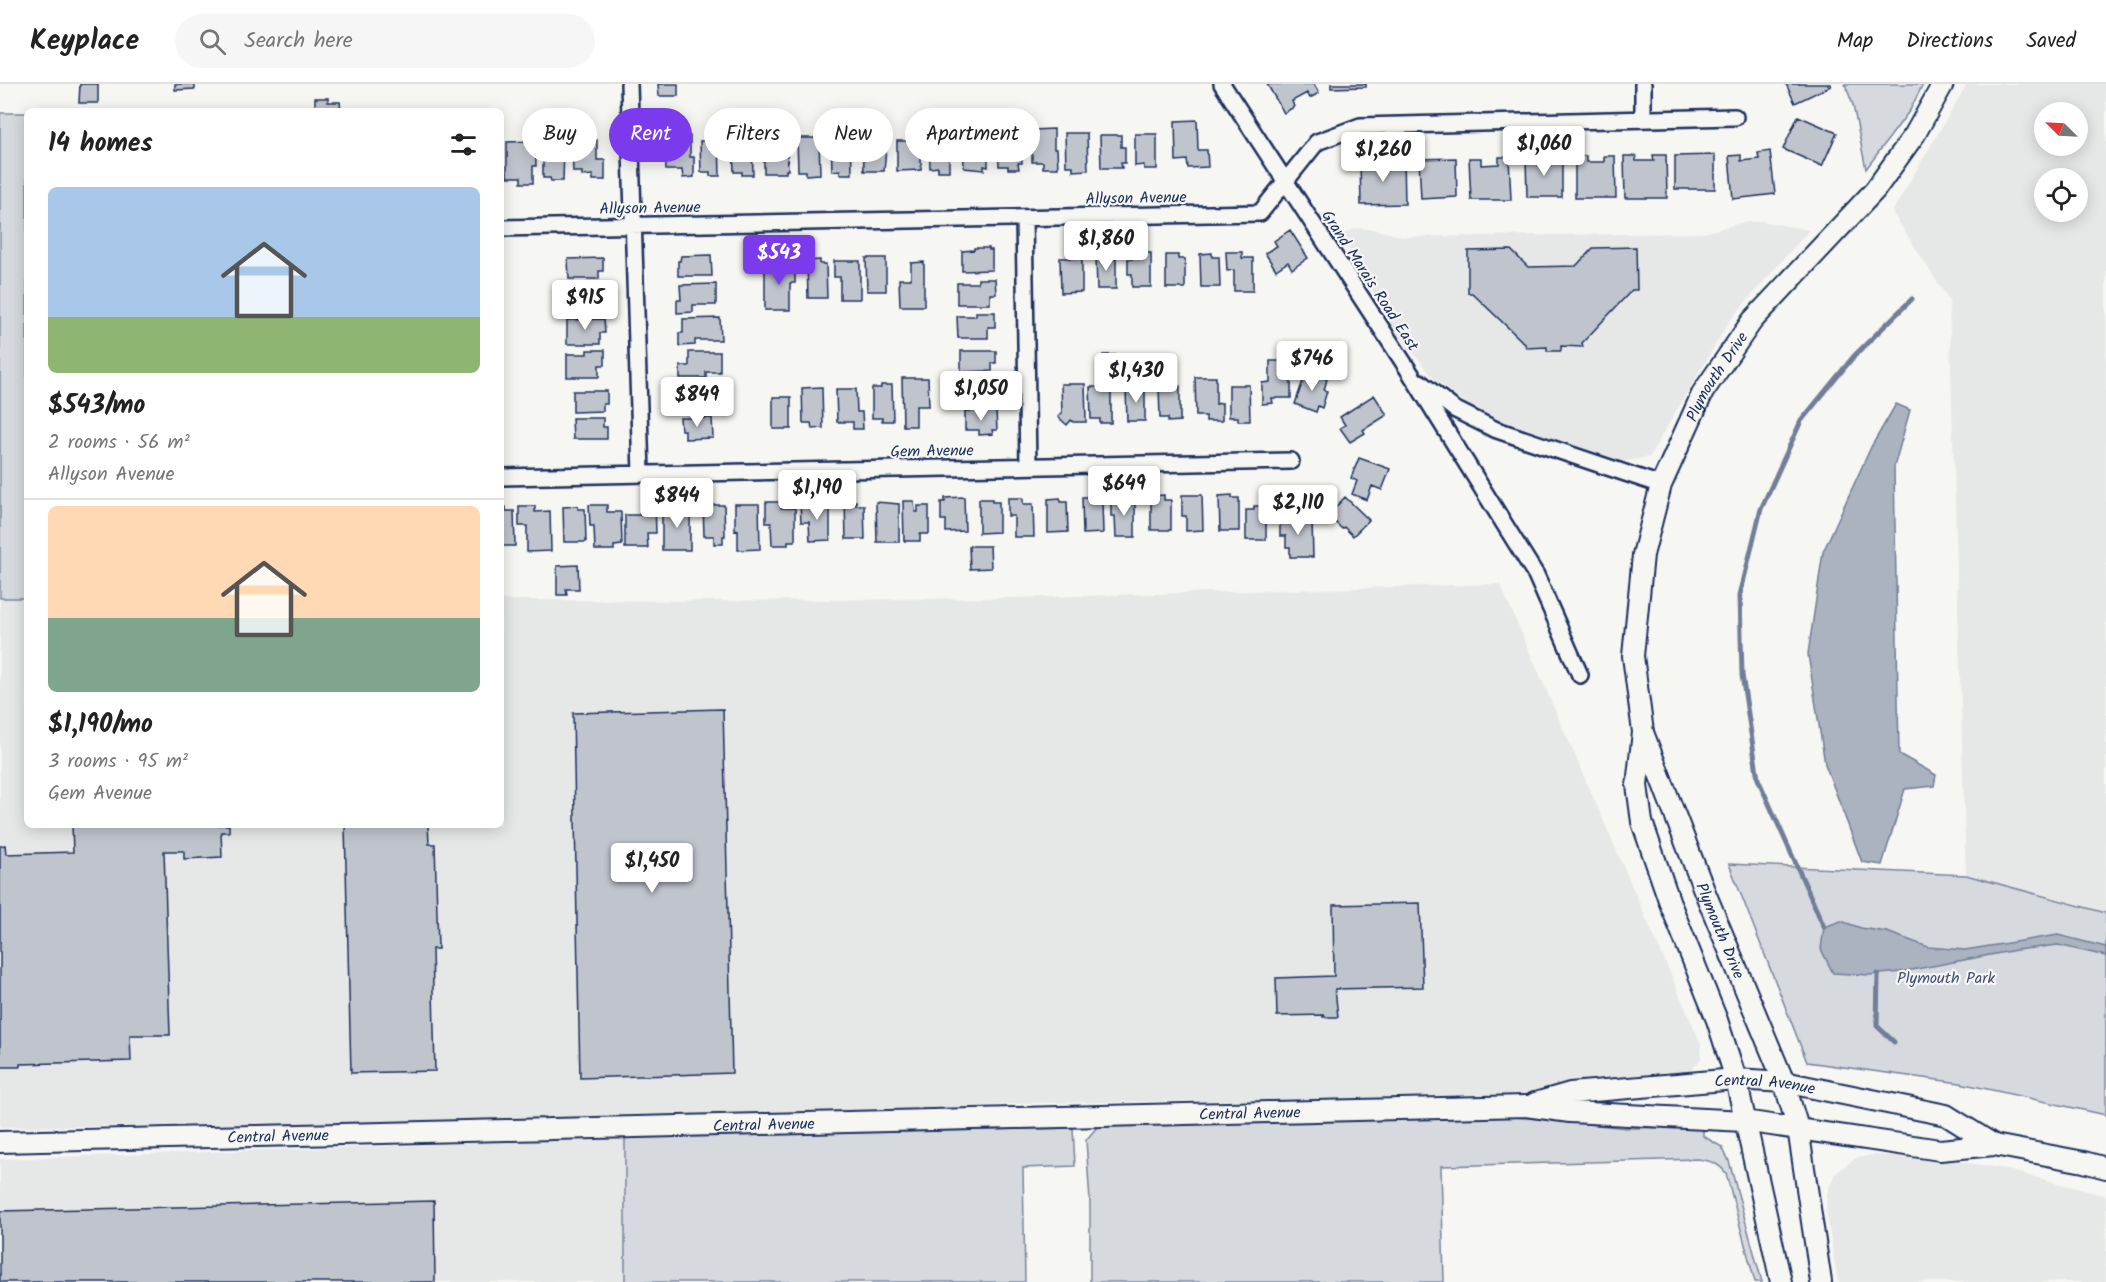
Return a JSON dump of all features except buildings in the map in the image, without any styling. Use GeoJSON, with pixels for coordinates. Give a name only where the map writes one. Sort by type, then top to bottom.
{"type":"FeatureCollection","features":[{"type":"Feature","properties":{"kind":"street"},"geometry":{"type":"LineString","coordinates":[[629,84],[641,474]]}},
{"type":"Feature","properties":{"kind":"street","name":"Grand Marais Road East"},"geometry":{"type":"LineString","coordinates":[[1222,84],[1411,374],[1536,575],[1580,675]]}},
{"type":"Feature","properties":{"kind":"street"},"geometry":{"type":"LineString","coordinates":[[1642,84],[1643,119]]}},
{"type":"Feature","properties":{"kind":"street","name":"Plymouth Drive"},"geometry":{"type":"LineString","coordinates":[[1821,1282],[1798,1128],[1784,1082],[1704,890],[1643,732],[1633,656],[1643,555],[1661,485],[1703,392],[1752,321],[1875,190],[1915,134],[1943,84]]}},
{"type":"Feature","properties":{"kind":"street","name":"Allyson Avenue"},"geometry":{"type":"LineString","coordinates":[[504,228],[1260,213],[1317,142],[1360,126],[1735,117]]}},
{"type":"Feature","properties":{"kind":"street"},"geometry":{"type":"LineString","coordinates":[[1024,218],[1028,466]]}},
{"type":"Feature","properties":{"kind":"street","name":"Grand Marais Road East"},"geometry":{"type":"LineString","coordinates":[[1411,374],[1454,409],[1494,429],[1661,485]]}},
{"type":"Feature","properties":{"kind":"street","name":"Gem Avenue"},"geometry":{"type":"LineString","coordinates":[[504,477],[1291,461]]}},
{"type":"Feature","properties":{"kind":"street","name":"Plymouth Drive"},"geometry":{"type":"LineString","coordinates":[[1643,732],[1636,785],[1642,822],[1670,903],[1717,1020],[1736,1079],[1781,1282]]}},
{"type":"Feature","properties":{"kind":"street","name":"Central Avenue"},"geometry":{"type":"LineString","coordinates":[[1526,1106],[1570,1093],[1736,1079],[1784,1082],[1946,1115],[1994,1145]]}},
{"type":"Feature","properties":{"kind":"street","name":"Central Avenue"},"geometry":{"type":"LineString","coordinates":[[0,1142],[1526,1106],[1570,1112],[1744,1121],[1940,1150],[1994,1145],[2106,1168]]}},
{"type":"Feature","properties":{"kind":"shaded area"},"geometry":{"type":"Polygon","coordinates":[[[1967,84],[2106,84],[2106,913],[1966,875],[1949,300],[1892,212],[1967,84]]]}},
{"type":"Feature","properties":{"kind":"shaded area"},"geometry":{"type":"Polygon","coordinates":[[[1761,221],[1809,230],[1730,320],[1649,457],[1620,462],[1508,425],[1462,401],[1435,380],[1393,328],[1341,235],[1357,228],[1373,229],[1404,237],[1704,233],[1740,223],[1761,221]]]}},
{"type":"Feature","properties":{"kind":"shaded area"},"geometry":{"type":"Polygon","coordinates":[[[1896,404],[1910,410],[1894,467],[1899,754],[1936,775],[1934,786],[1905,789],[1882,865],[1862,862],[1825,764],[1808,654],[1823,552],[1871,447],[1896,404]]]}},
{"type":"Feature","properties":{"kind":"shaded area"},"geometry":{"type":"Polygon","coordinates":[[[1500,584],[1701,1044],[1701,1059],[1690,1071],[1520,1097],[1029,1103],[899,1111],[347,1124],[0,1127],[0,598],[24,598],[24,828],[504,828],[504,600],[722,601],[1011,598],[1500,584]]]}},
{"type":"Feature","properties":{"kind":"shaded area"},"geometry":{"type":"Polygon","coordinates":[[[1841,921],[1861,928],[1887,932],[1928,947],[1965,950],[2058,935],[2106,947],[2106,956],[2058,945],[2016,950],[1901,972],[1870,975],[1833,973],[1821,949],[1824,927],[1841,921]]]}},
{"type":"Feature","properties":{"kind":"shaded area"},"geometry":{"type":"Polygon","coordinates":[[[625,1138],[625,1282],[0,1282],[0,1159],[625,1138]]]}},
{"type":"Feature","properties":{"kind":"shaded area"},"geometry":{"type":"Polygon","coordinates":[[[1874,1155],[1921,1156],[2000,1168],[2106,1196],[2106,1282],[1838,1282],[1826,1211],[1827,1193],[1835,1174],[1855,1158],[1874,1155]]]}},
{"type":"Feature","properties":{"kind":"green space"},"geometry":{"type":"Polygon","coordinates":[[[1845,84],[1923,84],[1910,110],[1866,169],[1853,105],[1845,84]]]}},
{"type":"Feature","properties":{"kind":"green space"},"geometry":{"type":"Polygon","coordinates":[[[0,113],[24,113],[24,598],[0,598],[0,113]]]}},
{"type":"Feature","properties":{"kind":"green space","name":"Plymouth Park"},"geometry":{"type":"Polygon","coordinates":[[[1729,864],[1966,875],[2106,913],[2106,1115],[1960,1083],[1807,1062],[1729,864]]]}},
{"type":"Feature","properties":{"kind":"green space"},"geometry":{"type":"Polygon","coordinates":[[[1516,1117],[1627,1128],[1703,1127],[1703,1136],[1722,1147],[1729,1161],[1762,1282],[1755,1282],[1726,1173],[1714,1163],[1698,1159],[1441,1166],[1444,1282],[1090,1282],[1090,1202],[1086,1140],[1098,1126],[1516,1117]]]}},
{"type":"Feature","properties":{"kind":"green space"},"geometry":{"type":"Polygon","coordinates":[[[1073,1128],[1075,1166],[1023,1168],[1025,1282],[625,1282],[625,1138],[1073,1128]]]}},
{"type":"Feature","properties":{"kind":"waterway"},"geometry":{"type":"LineString","coordinates":[[1824,927],[1758,779],[1742,675],[1740,595],[1761,509],[1801,421],[1854,356],[1912,299]]}},
{"type":"Feature","properties":{"kind":"waterway"},"geometry":{"type":"LineString","coordinates":[[1878,974],[1877,1026],[1894,1042]]}}]}
